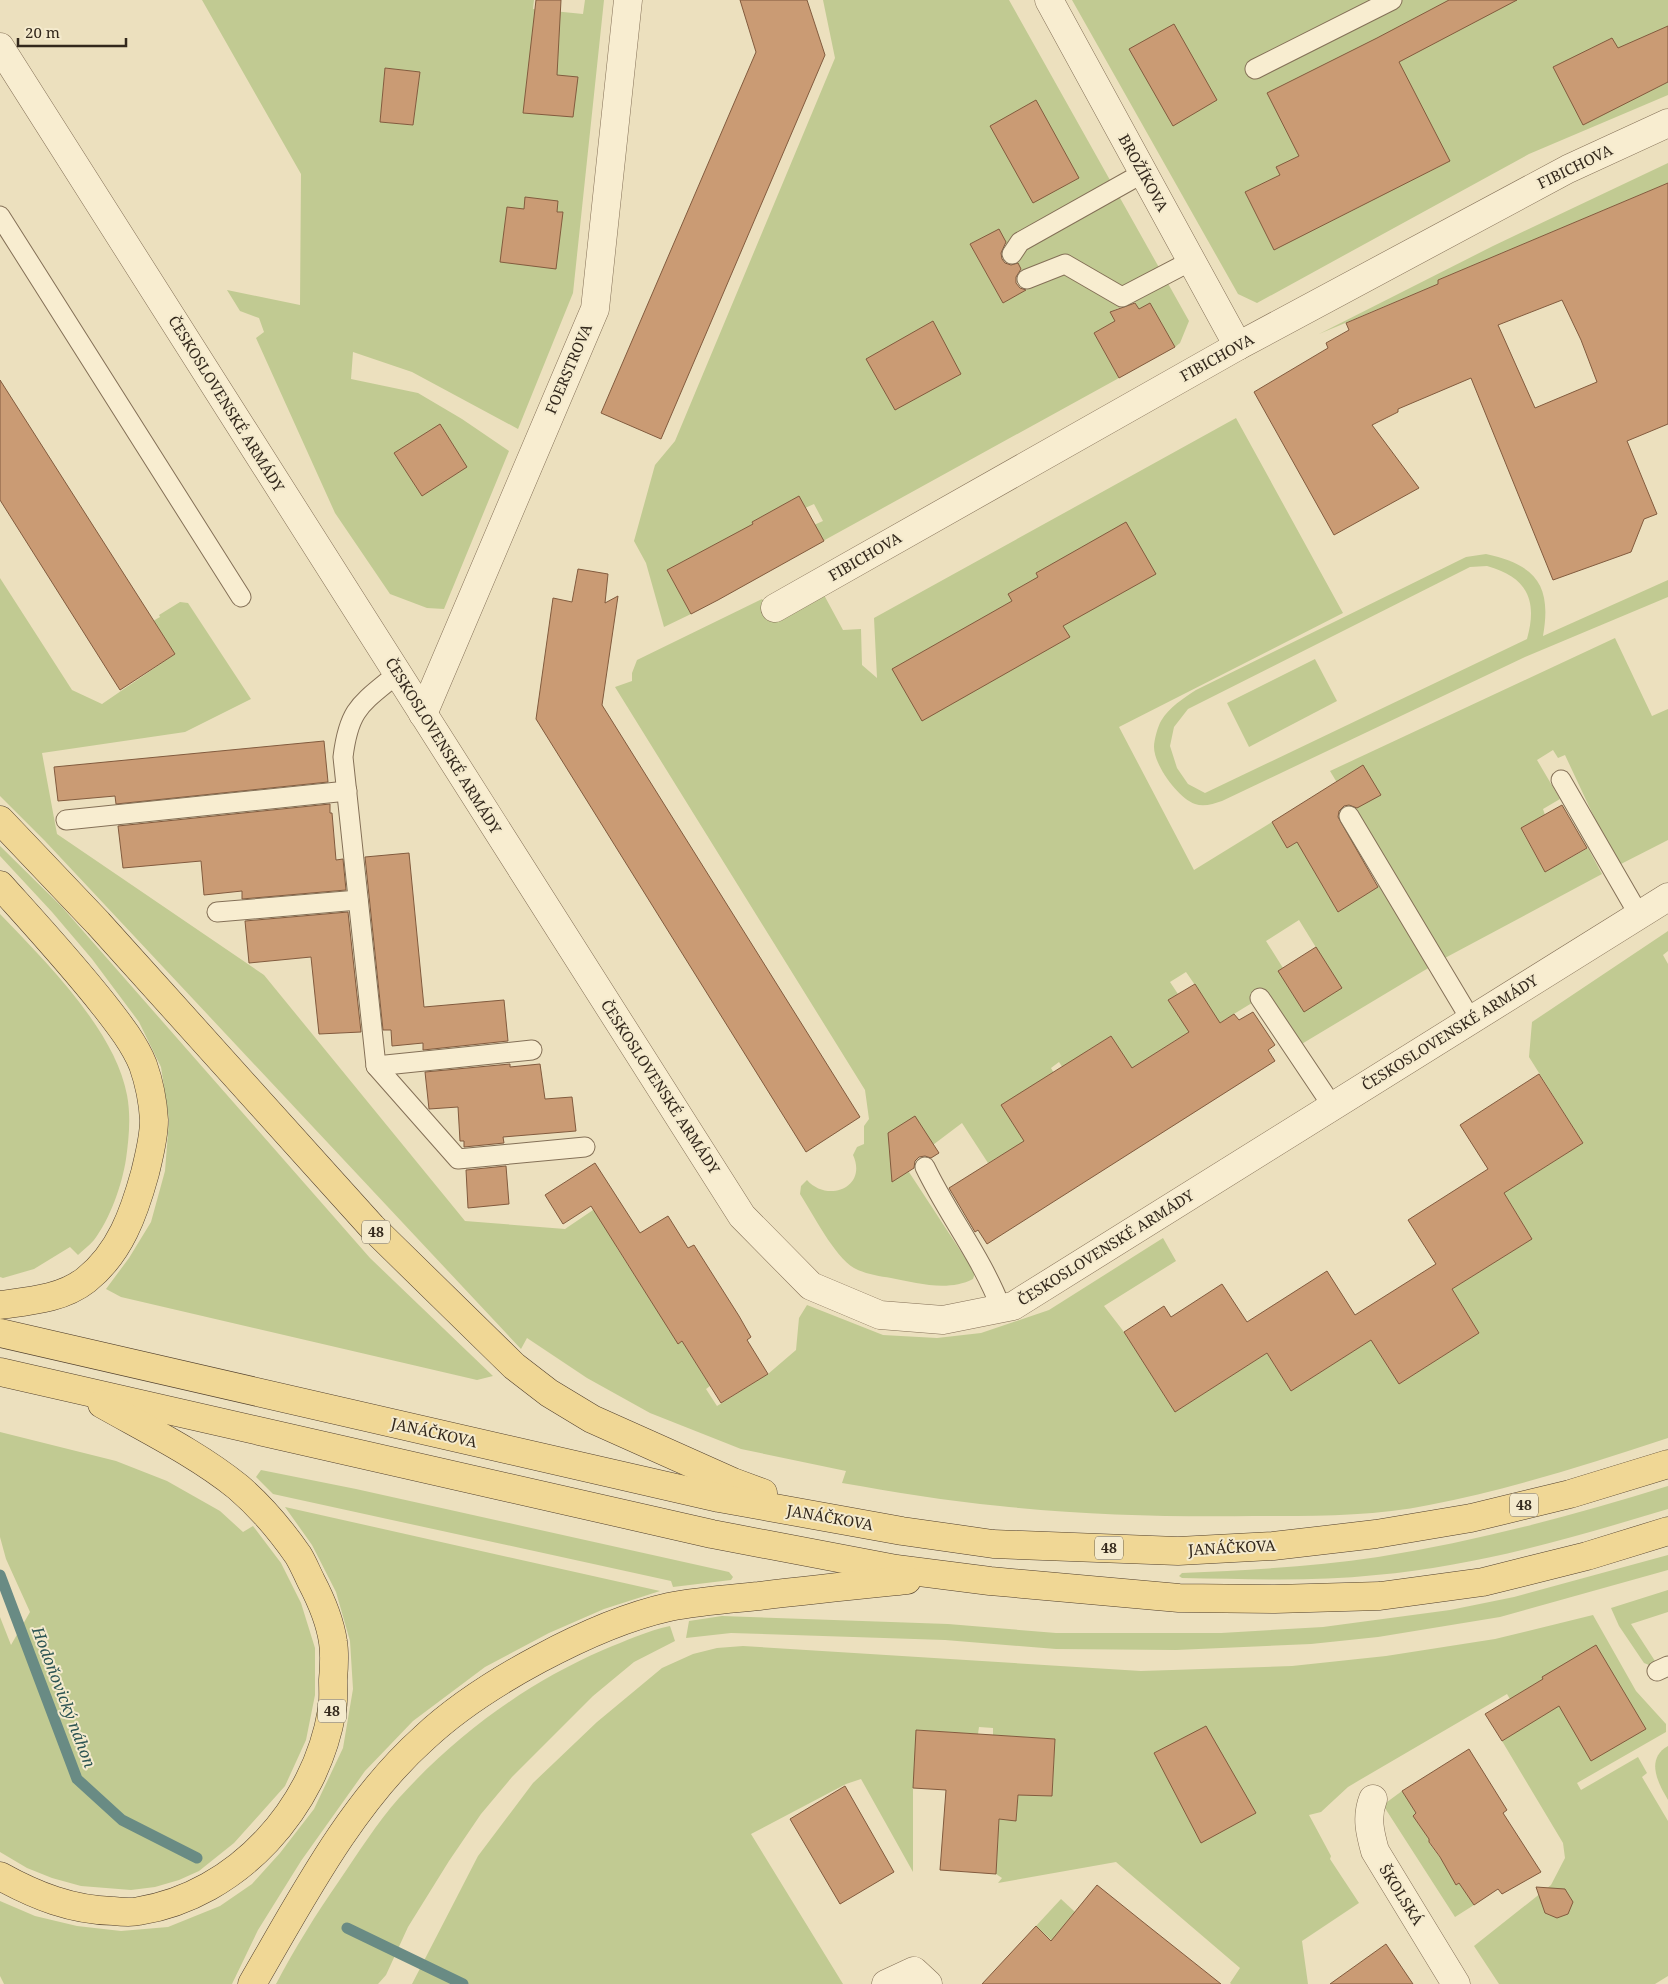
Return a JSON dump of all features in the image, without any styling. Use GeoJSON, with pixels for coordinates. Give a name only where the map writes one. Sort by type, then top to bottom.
{"type":"FeatureCollection","features":[{"type":"Feature","properties":{"kind":"main road","name":"48"},"geometry":{"type":"LineString","coordinates":[[0,820],[98,923],[372,1227],[514,1366],[549,1393],[585,1415],[636,1440],[733,1482],[842,1521]]}},
{"type":"Feature","properties":{"kind":"main road"},"geometry":{"type":"LineString","coordinates":[[0,885],[88,984],[130,1040],[142,1064],[149,1089],[154,1119],[148,1160],[134,1209],[122,1237],[110,1254],[94,1272],[77,1286],[38,1300],[0,1305]]}},
{"type":"Feature","properties":{"kind":"main road","name":"JANÁČKOVA"},"geometry":{"type":"LineString","coordinates":[[0,1333],[719,1498],[842,1521],[994,1544],[1178,1551],[1272,1546],[1376,1534],[1471,1518],[1570,1494],[1668,1464]]}},
{"type":"Feature","properties":{"kind":"main road","name":"48"},"geometry":{"type":"LineString","coordinates":[[0,1372],[629,1517],[804,1552],[943,1576],[1180,1598],[1380,1596],[1484,1582],[1587,1556],[1668,1531]]}},
{"type":"Feature","properties":{"kind":"main road","name":"48"},"geometry":{"type":"LineString","coordinates":[[0,1876],[23,1889],[52,1901],[96,1911],[137,1912],[192,1896],[214,1884],[249,1858],[270,1838],[300,1796],[316,1766],[326,1737],[332,1709],[333,1642],[320,1600],[299,1556],[238,1488],[196,1458],[77,1390]]}},
{"type":"Feature","properties":{"kind":"main road","name":"48"},"geometry":{"type":"LineString","coordinates":[[252,1984],[302,1899],[353,1819],[392,1770],[423,1738],[457,1710],[522,1669],[608,1626],[645,1613],[670,1607],[943,1576]]}},
{"type":"Feature","properties":{"kind":"street","name":"FOERSTROVA"},"geometry":{"type":"LineString","coordinates":[[423,714],[595,309],[628,0]]}},
{"type":"Feature","properties":{"kind":"street","name":"BROŽÍKOVA"},"geometry":{"type":"LineString","coordinates":[[1049,0],[1238,346]]}},
{"type":"Feature","properties":{"kind":"street","name":"ČESKOSLOVENSKÉ ARMÁDY"},"geometry":{"type":"LineString","coordinates":[[0,47],[742,1216],[811,1286],[880,1315],[943,1320],[1013,1306],[1668,897]]}},
{"type":"Feature","properties":{"kind":"street","name":"FIBICHOVA"},"geometry":{"type":"LineString","coordinates":[[775,608],[1238,346],[1568,169],[1668,123]]}},
{"type":"Feature","properties":{"kind":"street","name":"ŠKOLSKÁ"},"geometry":{"type":"LineString","coordinates":[[1373,1799],[1369,1810],[1369,1829],[1374,1851],[1456,1984]]}},
{"type":"Feature","properties":{"kind":"street"},"geometry":{"type":"LineString","coordinates":[[886,1984],[921,1977]]}},
{"type":"Feature","properties":{"kind":"lane"},"geometry":{"type":"LineString","coordinates":[[1255,69],[1392,0]]}},
{"type":"Feature","properties":{"kind":"lane"},"geometry":{"type":"LineString","coordinates":[[1013,246],[1143,173]]}},
{"type":"Feature","properties":{"kind":"lane"},"geometry":{"type":"LineString","coordinates":[[0,216],[241,597]]}},
{"type":"Feature","properties":{"kind":"lane"},"geometry":{"type":"LineString","coordinates":[[1027,279],[1065,264],[1122,297],[1191,261]]}},
{"type":"Feature","properties":{"kind":"lane"},"geometry":{"type":"LineString","coordinates":[[397,674],[365,700],[356,710],[346,731],[343,756],[376,1066],[458,1159],[585,1147]]}},
{"type":"Feature","properties":{"kind":"lane"},"geometry":{"type":"LineString","coordinates":[[1561,780],[1639,915]]}},
{"type":"Feature","properties":{"kind":"lane"},"geometry":{"type":"LineString","coordinates":[[66,820],[348,791]]}},
{"type":"Feature","properties":{"kind":"lane"},"geometry":{"type":"LineString","coordinates":[[1349,816],[1471,1020]]}},
{"type":"Feature","properties":{"kind":"lane"},"geometry":{"type":"LineString","coordinates":[[218,912],[358,900]]}},
{"type":"Feature","properties":{"kind":"lane"},"geometry":{"type":"LineString","coordinates":[[1260,998],[1333,1107]]}},
{"type":"Feature","properties":{"kind":"lane"},"geometry":{"type":"LineString","coordinates":[[376,1066],[532,1050]]}},
{"type":"Feature","properties":{"kind":"lane"},"geometry":{"type":"LineString","coordinates":[[925,1167],[938,1194],[992,1284],[1001,1308]]}},
{"type":"Feature","properties":{"kind":"green space"},"geometry":{"type":"Polygon","coordinates":[[[202,0],[534,0],[533,9],[583,14],[585,0],[604,0],[573,293],[518,429],[412,372],[353,352],[351,379],[418,393],[462,419],[509,451],[444,609],[427,608],[390,594],[335,513],[256,338],[264,332],[259,318],[240,311],[227,290],[300,305],[301,174],[202,0]],[[385,68],[380,122],[413,125],[420,72],[385,68]]]}},
{"type":"Feature","properties":{"kind":"green space"},"geometry":{"type":"Polygon","coordinates":[[[823,0],[1009,0],[1189,321],[1180,343],[1175,347],[1150,303],[1139,309],[1134,301],[1110,312],[1115,321],[1094,333],[1119,378],[823,541],[814,525],[823,521],[814,504],[805,508],[799,497],[752,522],[776,567],[667,570],[691,614],[664,627],[646,563],[634,541],[655,465],[675,441],[835,58],[823,0]],[[998,230],[970,244],[1003,303],[1031,287],[998,230]]]}},
{"type":"Feature","properties":{"kind":"green space"},"geometry":{"type":"Polygon","coordinates":[[[1072,0],[1668,0],[1668,95],[1529,154],[1257,303],[1238,294],[1072,0]]]}},
{"type":"Feature","properties":{"kind":"green space"},"geometry":{"type":"Polygon","coordinates":[[[1668,163],[1668,183],[1438,280],[1438,284],[1319,334],[1493,246],[1668,163]]]}},
{"type":"Feature","properties":{"kind":"green space"},"geometry":{"type":"Polygon","coordinates":[[[1236,418],[1343,613],[1119,727],[1194,870],[1272,822],[1287,848],[1299,841],[1307,859],[1338,912],[1380,885],[1430,967],[1300,1045],[1260,998],[1203,1033],[1176,1040],[1139,1064],[1007,1158],[1003,1154],[988,1163],[962,1123],[905,1166],[975,1273],[973,1279],[953,1285],[922,1284],[863,1272],[854,1268],[846,1262],[832,1245],[800,1194],[801,1186],[807,1180],[815,1187],[834,1191],[850,1183],[855,1176],[856,1166],[853,1155],[857,1147],[864,1144],[864,1126],[869,1119],[865,1090],[615,687],[632,681],[632,673],[637,660],[762,599],[778,619],[824,595],[843,630],[861,629],[862,665],[877,678],[874,618],[1236,418]],[[1299,920],[1266,941],[1283,968],[1278,971],[1341,988],[1299,920]],[[1186,972],[1170,982],[1178,994],[1168,1000],[1178,1014],[1204,998],[1186,972]],[[1111,1036],[1087,1051],[1128,1063],[1111,1036]],[[1059,1062],[1051,1068],[1059,1082],[1068,1076],[1059,1062]]]}},
{"type":"Feature","properties":{"kind":"green space"},"geometry":{"type":"Polygon","coordinates":[[[1486,554],[1503,559],[1517,564],[1537,580],[1545,603],[1543,636],[1668,580],[1668,597],[1525,657],[1222,801],[1205,805],[1195,804],[1181,795],[1168,780],[1158,763],[1154,747],[1161,721],[1172,707],[1196,690],[1466,557],[1486,554]],[[1487,566],[1470,567],[1188,709],[1174,727],[1170,746],[1177,768],[1188,784],[1205,793],[1527,639],[1531,613],[1530,602],[1520,584],[1501,571],[1487,566]]]}},
{"type":"Feature","properties":{"kind":"green space"},"geometry":{"type":"Polygon","coordinates":[[[0,578],[72,690],[102,704],[175,654],[153,621],[180,602],[188,603],[251,699],[185,732],[42,753],[57,834],[264,975],[465,1221],[565,1229],[599,1206],[617,1248],[678,1343],[682,1341],[710,1386],[706,1389],[717,1406],[768,1374],[796,1350],[799,1318],[807,1305],[883,1335],[937,1338],[981,1333],[1049,1310],[1163,1238],[1176,1261],[1104,1306],[1124,1332],[1175,1412],[1267,1353],[1291,1391],[1371,1340],[1399,1384],[1479,1333],[1452,1289],[1532,1239],[1504,1193],[1583,1143],[1529,1057],[1532,1022],[1668,931],[1668,951],[1663,955],[1668,964],[1668,1438],[1520,1484],[1460,1499],[1385,1512],[1319,1516],[1190,1516],[1126,1515],[1032,1509],[940,1499],[842,1483],[846,1471],[741,1449],[650,1413],[587,1378],[527,1338],[521,1349],[45,841],[0,796],[0,578]]]}},
{"type":"Feature","properties":{"kind":"green space"},"geometry":{"type":"Polygon","coordinates":[[[1615,638],[1652,716],[1668,709],[1668,840],[1617,866],[1565,755],[1558,758],[1553,750],[1537,760],[1560,799],[1543,809],[1545,815],[1521,829],[1545,872],[1588,848],[1602,874],[1443,959],[1330,771],[1615,638]]]}},
{"type":"Feature","properties":{"kind":"green space"},"geometry":{"type":"Polygon","coordinates":[[[1315,659],[1337,701],[1249,747],[1227,703],[1315,659]]]}},
{"type":"Feature","properties":{"kind":"green space"},"geometry":{"type":"Polygon","coordinates":[[[0,846],[62,907],[370,1258],[493,1376],[477,1380],[121,1297],[106,1289],[129,1258],[151,1222],[165,1171],[169,1120],[161,1067],[139,1022],[92,959],[0,856],[0,846]]]}},
{"type":"Feature","properties":{"kind":"green space"},"geometry":{"type":"Polygon","coordinates":[[[0,914],[57,975],[93,1022],[120,1070],[127,1095],[129,1119],[129,1135],[122,1180],[110,1212],[94,1240],[78,1255],[70,1247],[34,1269],[3,1278],[0,1277],[0,914]]]}},
{"type":"Feature","properties":{"kind":"green space"},"geometry":{"type":"Polygon","coordinates":[[[0,1432],[116,1461],[167,1481],[220,1511],[243,1532],[253,1526],[281,1563],[301,1603],[315,1648],[315,1695],[306,1740],[285,1786],[234,1843],[199,1871],[179,1880],[155,1887],[131,1890],[81,1886],[52,1878],[27,1868],[0,1852],[0,1617],[11,1645],[30,1612],[6,1559],[0,1537],[0,1432]]]}},
{"type":"Feature","properties":{"kind":"green space"},"geometry":{"type":"Polygon","coordinates":[[[261,1470],[356,1489],[729,1572],[733,1577],[731,1580],[673,1587],[671,1581],[273,1494],[256,1477],[261,1470]]]}},
{"type":"Feature","properties":{"kind":"green space"},"geometry":{"type":"Polygon","coordinates":[[[1668,1486],[1668,1509],[1523,1550],[1450,1565],[1413,1571],[1328,1579],[1279,1580],[1182,1578],[1179,1576],[1182,1573],[1305,1566],[1415,1551],[1524,1527],[1668,1486]]]}},
{"type":"Feature","properties":{"kind":"green space"},"geometry":{"type":"Polygon","coordinates":[[[285,1507],[660,1591],[604,1609],[549,1633],[485,1667],[413,1721],[365,1771],[301,1861],[258,1930],[232,1984],[4,1984],[0,1976],[0,1901],[35,1916],[77,1926],[121,1931],[168,1927],[220,1906],[252,1884],[280,1853],[314,1809],[343,1748],[353,1689],[350,1641],[336,1592],[312,1545],[285,1507]]]}},
{"type":"Feature","properties":{"kind":"green space"},"geometry":{"type":"Polygon","coordinates":[[[1668,1555],[1668,1570],[1500,1617],[1378,1637],[1311,1644],[1176,1650],[1056,1649],[945,1640],[731,1633],[686,1638],[689,1621],[722,1616],[948,1624],[1056,1633],[1221,1633],[1323,1627],[1450,1610],[1514,1597],[1668,1555]]]}},
{"type":"Feature","properties":{"kind":"green space"},"geometry":{"type":"Polygon","coordinates":[[[1668,1590],[1668,1612],[1631,1624],[1655,1661],[1649,1665],[1644,1663],[1619,1626],[1611,1608],[1668,1590]]]}},
{"type":"Feature","properties":{"kind":"green space"},"geometry":{"type":"Polygon","coordinates":[[[1593,1615],[1636,1691],[1666,1724],[1666,1732],[1577,1783],[1581,1790],[1638,1757],[1647,1773],[1642,1777],[1668,1821],[1668,1976],[1655,1984],[1499,1984],[1474,1946],[1551,1885],[1565,1858],[1563,1843],[1502,1741],[1526,1726],[1507,1694],[1348,1787],[1321,1812],[1309,1815],[1331,1856],[1330,1859],[1359,1903],[1302,1941],[1308,1984],[1231,1984],[1240,1968],[1116,1862],[998,1883],[1002,1878],[996,1874],[999,1819],[1016,1820],[1018,1795],[1052,1796],[1055,1739],[993,1735],[993,1728],[979,1727],[978,1734],[917,1730],[913,1788],[913,1872],[861,1779],[846,1784],[751,1834],[843,1984],[412,1984],[478,1856],[533,1783],[597,1722],[662,1668],[693,1654],[717,1648],[743,1646],[1141,1671],[1292,1666],[1386,1656],[1495,1639],[1593,1615]]]}},
{"type":"Feature","properties":{"kind":"green space"},"geometry":{"type":"Polygon","coordinates":[[[670,1626],[675,1641],[634,1662],[593,1696],[512,1777],[481,1814],[408,1927],[386,1975],[378,1984],[276,1984],[330,1893],[375,1828],[399,1798],[444,1753],[493,1713],[546,1679],[603,1650],[644,1633],[670,1626]]]}},
{"type":"Feature","properties":{"kind":"green space"},"geometry":{"type":"Polygon","coordinates":[[[1668,1746],[1668,1800],[1658,1779],[1655,1764],[1661,1751],[1668,1746]]]}},
{"type":"Feature","properties":{"kind":"green space"},"geometry":{"type":"Polygon","coordinates":[[[1402,1791],[1416,1813],[1413,1816],[1429,1839],[1429,1843],[1474,1905],[1455,1917],[1383,1805],[1402,1791]]]}},
{"type":"Feature","properties":{"kind":"green space"},"geometry":{"type":"Polygon","coordinates":[[[1061,1899],[1075,1912],[1074,1961],[1036,1926],[1061,1899]]]}},
{"type":"Feature","properties":{"kind":"building"},"geometry":{"type":"Polygon","coordinates":[[[536,0],[561,0],[557,75],[578,77],[573,117],[523,113],[536,0]]]}},
{"type":"Feature","properties":{"kind":"building"},"geometry":{"type":"Polygon","coordinates":[[[740,0],[807,0],[825,55],[661,439],[601,413],[756,52],[740,0]]]}},
{"type":"Feature","properties":{"kind":"building"},"geometry":{"type":"Polygon","coordinates":[[[1449,0],[1517,0],[1399,62],[1450,161],[1274,250],[1245,192],[1280,175],[1276,167],[1299,156],[1267,93],[1449,0]]]}},
{"type":"Feature","properties":{"kind":"building"},"geometry":{"type":"Polygon","coordinates":[[[1174,24],[1217,100],[1173,126],[1129,49],[1174,24]]]}},
{"type":"Feature","properties":{"kind":"building"},"geometry":{"type":"Polygon","coordinates":[[[1668,26],[1668,82],[1583,125],[1553,67],[1612,38],[1618,48],[1668,26]]]}},
{"type":"Feature","properties":{"kind":"building"},"geometry":{"type":"Polygon","coordinates":[[[385,68],[420,72],[413,125],[380,122],[385,68]]]}},
{"type":"Feature","properties":{"kind":"building"},"geometry":{"type":"Polygon","coordinates":[[[1036,100],[1079,178],[1033,203],[990,126],[1036,100]]]}},
{"type":"Feature","properties":{"kind":"building"},"geometry":{"type":"Polygon","coordinates":[[[1668,183],[1668,424],[1627,441],[1657,514],[1644,519],[1631,552],[1553,580],[1471,378],[1398,409],[1398,412],[1372,425],[1419,488],[1334,535],[1254,392],[1328,348],[1326,343],[1349,330],[1346,323],[1438,284],[1438,280],[1668,183]],[[1562,300],[1498,325],[1535,408],[1597,382],[1581,340],[1562,300]]]}},
{"type":"Feature","properties":{"kind":"building"},"geometry":{"type":"Polygon","coordinates":[[[525,197],[558,201],[557,212],[563,212],[556,269],[500,262],[507,207],[524,209],[525,197]]]}},
{"type":"Feature","properties":{"kind":"building"},"geometry":{"type":"Polygon","coordinates":[[[999,229],[1006,242],[1001,253],[1002,259],[1005,263],[1011,265],[1018,263],[1021,269],[1016,277],[1016,283],[1020,288],[1026,290],[1003,303],[970,244],[999,229]]]}},
{"type":"Feature","properties":{"kind":"building"},"geometry":{"type":"Polygon","coordinates":[[[1135,303],[1139,309],[1150,303],[1175,347],[1119,378],[1094,333],[1115,321],[1110,312],[1135,303]]]}},
{"type":"Feature","properties":{"kind":"building"},"geometry":{"type":"Polygon","coordinates":[[[933,321],[961,374],[895,410],[866,359],[933,321]]]}},
{"type":"Feature","properties":{"kind":"building"},"geometry":{"type":"Polygon","coordinates":[[[0,380],[175,654],[120,690],[0,500],[0,380]]]}},
{"type":"Feature","properties":{"kind":"building"},"geometry":{"type":"Polygon","coordinates":[[[440,424],[467,467],[422,496],[394,453],[440,424]]]}},
{"type":"Feature","properties":{"kind":"building"},"geometry":{"type":"Polygon","coordinates":[[[799,496],[824,541],[691,614],[667,570],[753,524],[752,522],[799,496]]]}},
{"type":"Feature","properties":{"kind":"building"},"geometry":{"type":"Polygon","coordinates":[[[1126,522],[1156,574],[1063,626],[1070,637],[922,721],[892,669],[1012,601],[1008,594],[1038,577],[1036,573],[1126,522]]]}},
{"type":"Feature","properties":{"kind":"building"},"geometry":{"type":"Polygon","coordinates":[[[578,569],[608,574],[605,603],[618,596],[602,705],[860,1117],[806,1152],[536,719],[553,598],[572,602],[578,569]]]}},
{"type":"Feature","properties":{"kind":"building"},"geometry":{"type":"Polygon","coordinates":[[[324,741],[328,782],[116,804],[115,796],[58,801],[54,767],[324,741]]]}},
{"type":"Feature","properties":{"kind":"building"},"geometry":{"type":"Polygon","coordinates":[[[1363,765],[1381,795],[1357,808],[1349,805],[1344,806],[1339,811],[1338,817],[1378,887],[1338,912],[1297,842],[1287,848],[1272,822],[1363,765]]]}},
{"type":"Feature","properties":{"kind":"building"},"geometry":{"type":"Polygon","coordinates":[[[330,804],[336,860],[343,859],[346,890],[242,899],[242,891],[204,895],[201,861],[123,868],[118,826],[330,804]]]}},
{"type":"Feature","properties":{"kind":"building"},"geometry":{"type":"Polygon","coordinates":[[[1562,805],[1587,848],[1545,872],[1521,828],[1562,805]]]}},
{"type":"Feature","properties":{"kind":"building"},"geometry":{"type":"Polygon","coordinates":[[[409,853],[424,1007],[504,1000],[508,1041],[423,1050],[423,1043],[392,1046],[391,1030],[383,1030],[365,857],[409,853]]]}},
{"type":"Feature","properties":{"kind":"building"},"geometry":{"type":"Polygon","coordinates":[[[348,912],[361,1032],[319,1034],[311,957],[249,963],[245,921],[348,912]]]}},
{"type":"Feature","properties":{"kind":"building"},"geometry":{"type":"Polygon","coordinates":[[[1316,947],[1342,988],[1304,1012],[1278,971],[1316,947]]]}},
{"type":"Feature","properties":{"kind":"building"},"geometry":{"type":"Polygon","coordinates":[[[1195,984],[1220,1023],[1234,1014],[1239,1020],[1253,1012],[1275,1045],[1268,1050],[1275,1061],[987,1244],[978,1230],[975,1232],[949,1188],[1024,1141],[1001,1105],[1111,1036],[1132,1068],[1189,1032],[1168,1000],[1195,984]]]}},
{"type":"Feature","properties":{"kind":"building"},"geometry":{"type":"Polygon","coordinates":[[[510,1064],[510,1067],[540,1064],[545,1099],[572,1097],[576,1131],[503,1137],[504,1143],[464,1147],[464,1141],[460,1141],[458,1107],[429,1109],[425,1072],[510,1064]]]}},
{"type":"Feature","properties":{"kind":"building"},"geometry":{"type":"Polygon","coordinates":[[[1539,1074],[1583,1143],[1504,1193],[1532,1239],[1452,1289],[1479,1333],[1399,1384],[1371,1340],[1291,1391],[1267,1353],[1175,1412],[1124,1332],[1164,1306],[1171,1317],[1222,1284],[1247,1322],[1327,1271],[1355,1315],[1436,1264],[1408,1220],[1488,1169],[1460,1125],[1539,1074]]]}},
{"type":"Feature","properties":{"kind":"building"},"geometry":{"type":"Polygon","coordinates":[[[915,1116],[939,1153],[931,1158],[919,1157],[915,1161],[914,1168],[892,1182],[888,1133],[915,1116]]]}},
{"type":"Feature","properties":{"kind":"building"},"geometry":{"type":"Polygon","coordinates":[[[595,1163],[640,1233],[668,1216],[688,1248],[694,1245],[739,1316],[751,1337],[747,1340],[768,1374],[721,1403],[682,1341],[678,1344],[591,1206],[563,1224],[545,1195],[595,1163]]]}},
{"type":"Feature","properties":{"kind":"building"},"geometry":{"type":"Polygon","coordinates":[[[506,1166],[509,1204],[468,1208],[466,1170],[506,1166]]]}},
{"type":"Feature","properties":{"kind":"building"},"geometry":{"type":"Polygon","coordinates":[[[1596,1645],[1646,1729],[1591,1761],[1559,1706],[1502,1741],[1485,1714],[1596,1645]]]}},
{"type":"Feature","properties":{"kind":"building"},"geometry":{"type":"Polygon","coordinates":[[[1206,1726],[1256,1813],[1201,1843],[1154,1753],[1206,1726]]]}},
{"type":"Feature","properties":{"kind":"building"},"geometry":{"type":"Polygon","coordinates":[[[916,1730],[1055,1739],[1052,1796],[1018,1795],[1016,1821],[999,1819],[996,1874],[940,1870],[946,1790],[913,1788],[916,1730]]]}},
{"type":"Feature","properties":{"kind":"building"},"geometry":{"type":"Polygon","coordinates":[[[1469,1749],[1507,1810],[1503,1813],[1541,1872],[1502,1894],[1498,1889],[1474,1905],[1459,1883],[1456,1885],[1413,1816],[1416,1813],[1402,1791],[1469,1749]]]}},
{"type":"Feature","properties":{"kind":"building"},"geometry":{"type":"Polygon","coordinates":[[[845,1786],[894,1872],[840,1904],[790,1819],[845,1786]]]}},
{"type":"Feature","properties":{"kind":"building"},"geometry":{"type":"Polygon","coordinates":[[[1097,1885],[1221,1984],[982,1984],[1036,1926],[1051,1941],[1097,1885]]]}},
{"type":"Feature","properties":{"kind":"building"},"geometry":{"type":"Polygon","coordinates":[[[1536,1887],[1565,1889],[1573,1902],[1568,1914],[1557,1918],[1545,1913],[1536,1887]]]}},
{"type":"Feature","properties":{"kind":"building"},"geometry":{"type":"Polygon","coordinates":[[[1386,1944],[1413,1984],[1330,1984],[1386,1944]]]}},
{"type":"Feature","properties":{"kind":"waterway","name":"Hodoňovický náhon"},"geometry":{"type":"LineString","coordinates":[[0,1575],[77,1779],[122,1820],[197,1858]]}},
{"type":"Feature","properties":{"kind":"waterway","name":"Hodoňovický náhon"},"geometry":{"type":"LineString","coordinates":[[347,1928],[463,1984]]}}]}
